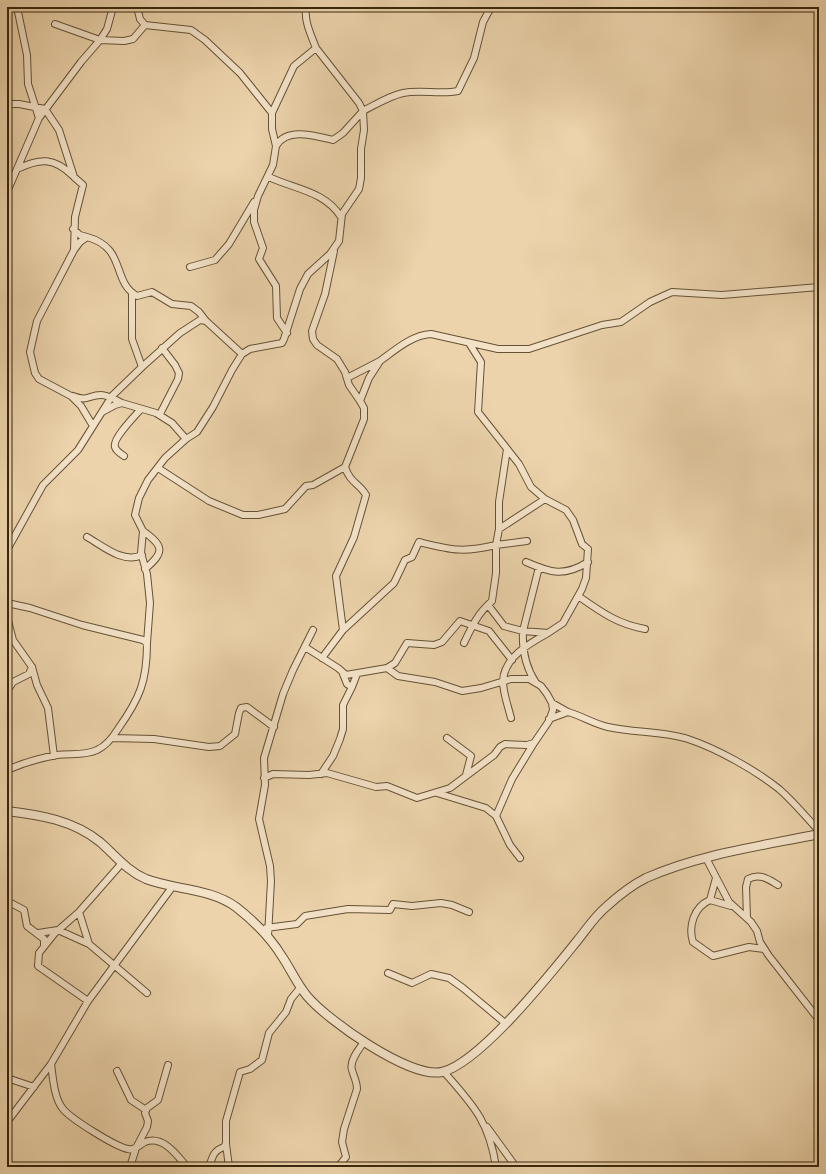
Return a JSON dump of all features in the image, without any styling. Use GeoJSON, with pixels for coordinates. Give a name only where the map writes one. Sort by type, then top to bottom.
{"type":"FeatureCollection","features":[{"type":"Feature","properties":{"kind":"street"},"geometry":{"type":"LineString","coordinates":[[17,7],[27,56],[28,84],[39,118]]}},
{"type":"Feature","properties":{"kind":"street"},"geometry":{"type":"LineString","coordinates":[[7,192],[39,118],[100,40],[107,29],[113,7]]}},
{"type":"Feature","properties":{"kind":"street"},"geometry":{"type":"LineString","coordinates":[[137,7],[140,19],[145,25],[191,30],[205,40],[240,73],[272,113]]}},
{"type":"Feature","properties":{"kind":"street"},"geometry":{"type":"LineString","coordinates":[[7,770],[38,759],[89,753],[98,750],[112,738],[138,699],[145,674],[150,603],[142,555],[143,531],[135,515],[136,507],[148,480],[186,439],[197,432],[213,407],[242,354],[250,349],[282,342],[300,289],[308,274],[330,254],[339,241],[341,217],[345,208],[359,189],[361,178],[361,149],[364,130],[363,112],[359,103],[316,48],[305,14],[306,7]]}},
{"type":"Feature","properties":{"kind":"street"},"geometry":{"type":"LineString","coordinates":[[190,266],[215,260],[229,244],[269,177],[273,165],[276,146],[280,139],[290,135],[304,135],[333,140],[343,133],[363,112],[402,93],[430,91],[447,94],[458,91],[474,58],[483,22],[491,7]]}},
{"type":"Feature","properties":{"kind":"street"},"geometry":{"type":"LineString","coordinates":[[55,24],[100,40],[124,41],[133,39],[145,25]]}},
{"type":"Feature","properties":{"kind":"street"},"geometry":{"type":"LineString","coordinates":[[276,146],[272,129],[272,113],[294,66],[316,48]]}},
{"type":"Feature","properties":{"kind":"street"},"geometry":{"type":"LineString","coordinates":[[7,104],[35,106],[45,109],[59,130],[74,177]]}},
{"type":"Feature","properties":{"kind":"street"},"geometry":{"type":"LineString","coordinates":[[17,169],[31,162],[47,161],[59,164],[83,185],[73,229],[74,250]]}},
{"type":"Feature","properties":{"kind":"street"},"geometry":{"type":"LineString","coordinates":[[269,177],[287,186],[313,193],[336,209],[341,217]]}},
{"type":"Feature","properties":{"kind":"street"},"geometry":{"type":"LineString","coordinates":[[258,196],[254,210],[254,222],[263,248],[259,259],[276,286],[277,318],[286,333]]}},
{"type":"Feature","properties":{"kind":"street"},"geometry":{"type":"LineString","coordinates":[[73,229],[80,235],[101,243],[112,251],[121,275],[132,294],[132,339],[142,367]]}},
{"type":"Feature","properties":{"kind":"street"},"geometry":{"type":"LineString","coordinates":[[87,237],[80,242],[74,250],[37,321],[30,352],[35,373],[40,379],[71,396],[84,400],[99,395],[160,414],[172,423],[186,439]]}},
{"type":"Feature","properties":{"kind":"street"},"geometry":{"type":"LineString","coordinates":[[158,468],[187,488],[215,504],[243,515],[258,515],[286,509],[306,486],[313,485],[344,467],[364,419],[364,408],[349,385],[337,359],[317,345],[313,339],[312,331],[325,294],[334,248]]}},
{"type":"Feature","properties":{"kind":"street"},"geometry":{"type":"LineString","coordinates":[[347,378],[380,361],[406,342],[422,334],[431,334],[498,349],[529,349],[602,325],[621,322],[650,302],[672,292],[722,295],[819,286]]}},
{"type":"Feature","properties":{"kind":"street"},"geometry":{"type":"LineString","coordinates":[[132,294],[137,296],[152,292],[172,304],[191,306],[242,354]]}},
{"type":"Feature","properties":{"kind":"street"},"geometry":{"type":"LineString","coordinates":[[7,550],[43,486],[78,450],[111,398],[180,332],[200,320],[206,321]]}},
{"type":"Feature","properties":{"kind":"street"},"geometry":{"type":"LineString","coordinates":[[469,343],[481,362],[478,412],[519,464],[531,487],[545,499],[566,510],[573,520],[582,544],[588,549],[586,578],[563,623],[524,647],[512,660],[503,680],[511,718]]}},
{"type":"Feature","properties":{"kind":"street"},"geometry":{"type":"LineString","coordinates":[[160,414],[163,404],[178,379],[179,373],[162,348]]}},
{"type":"Feature","properties":{"kind":"street"},"geometry":{"type":"LineString","coordinates":[[360,401],[369,378],[380,361]]}},
{"type":"Feature","properties":{"kind":"street"},"geometry":{"type":"LineString","coordinates":[[71,396],[80,406],[93,426]]}},
{"type":"Feature","properties":{"kind":"street"},"geometry":{"type":"LineString","coordinates":[[101,413],[114,405],[122,403]]}},
{"type":"Feature","properties":{"kind":"street"},"geometry":{"type":"LineString","coordinates":[[124,456],[115,449],[114,445],[117,438],[141,408]]}},
{"type":"Feature","properties":{"kind":"street"},"geometry":{"type":"LineString","coordinates":[[464,643],[481,611],[492,601],[496,573],[499,502],[507,449]]}},
{"type":"Feature","properties":{"kind":"street"},"geometry":{"type":"LineString","coordinates":[[343,630],[336,576],[354,537],[366,495],[362,489],[352,482],[344,467]]}},
{"type":"Feature","properties":{"kind":"street"},"geometry":{"type":"LineString","coordinates":[[499,529],[545,499]]}},
{"type":"Feature","properties":{"kind":"street"},"geometry":{"type":"LineString","coordinates":[[143,531],[157,541],[159,547],[157,559],[145,569]]}},
{"type":"Feature","properties":{"kind":"street"},"geometry":{"type":"LineString","coordinates":[[87,537],[121,557],[131,559],[142,555]]}},
{"type":"Feature","properties":{"kind":"street"},"geometry":{"type":"LineString","coordinates":[[322,658],[343,630],[394,583],[404,560],[412,557],[419,542],[453,550],[474,550],[496,545],[527,541]]}},
{"type":"Feature","properties":{"kind":"street"},"geometry":{"type":"LineString","coordinates":[[526,562],[559,573],[569,572],[588,562]]}},
{"type":"Feature","properties":{"kind":"street"},"geometry":{"type":"LineString","coordinates":[[537,684],[527,666],[523,631],[539,567]]}},
{"type":"Feature","properties":{"kind":"street"},"geometry":{"type":"LineString","coordinates":[[578,596],[609,618],[628,626],[645,629]]}},
{"type":"Feature","properties":{"kind":"street"},"geometry":{"type":"LineString","coordinates":[[7,603],[30,608],[82,625],[143,640],[147,643]]}},
{"type":"Feature","properties":{"kind":"street"},"geometry":{"type":"LineString","coordinates":[[488,605],[504,626],[523,631],[548,633]]}},
{"type":"Feature","properties":{"kind":"street"},"geometry":{"type":"LineString","coordinates":[[7,617],[13,640],[32,667],[37,685],[48,708],[54,756]]}},
{"type":"Feature","properties":{"kind":"street"},"geometry":{"type":"LineString","coordinates":[[342,674],[346,676],[387,668],[395,663],[407,643],[434,645],[442,642],[460,621],[473,624],[489,631],[512,660]]}},
{"type":"Feature","properties":{"kind":"street"},"geometry":{"type":"LineString","coordinates":[[264,928],[271,881],[270,866],[259,819],[265,785],[264,758],[283,694],[313,630]]}},
{"type":"Feature","properties":{"kind":"street"},"geometry":{"type":"LineString","coordinates":[[305,647],[338,668],[347,684],[352,687]]}},
{"type":"Feature","properties":{"kind":"street"},"geometry":{"type":"LineString","coordinates":[[7,690],[13,682],[29,674],[32,667]]}},
{"type":"Feature","properties":{"kind":"street"},"geometry":{"type":"LineString","coordinates":[[387,668],[398,676],[436,682],[462,691],[481,688],[503,680],[529,679],[537,684],[547,694],[552,703],[553,710],[512,779],[496,816]]}},
{"type":"Feature","properties":{"kind":"street"},"geometry":{"type":"LineString","coordinates":[[321,774],[333,756],[340,739],[343,729],[343,705],[357,674]]}},
{"type":"Feature","properties":{"kind":"street"},"geometry":{"type":"LineString","coordinates":[[552,703],[568,712],[607,727],[669,734],[690,740],[716,751],[748,768],[779,790],[819,830]]}},
{"type":"Feature","properties":{"kind":"street"},"geometry":{"type":"LineString","coordinates":[[112,738],[154,739],[188,745],[209,747],[220,746],[236,734],[239,712],[241,708],[248,707],[274,727]]}},
{"type":"Feature","properties":{"kind":"street"},"geometry":{"type":"LineString","coordinates":[[549,719],[568,712]]}},
{"type":"Feature","properties":{"kind":"street"},"geometry":{"type":"LineString","coordinates":[[447,738],[471,756],[466,776]]}},
{"type":"Feature","properties":{"kind":"street"},"geometry":{"type":"LineString","coordinates":[[264,778],[273,774],[332,774],[376,787],[387,786],[417,798],[438,793],[450,788],[494,755],[500,747],[505,744],[526,745],[534,743]]}},
{"type":"Feature","properties":{"kind":"street"},"geometry":{"type":"LineString","coordinates":[[438,793],[486,808],[496,816],[510,845],[520,858]]}},
{"type":"Feature","properties":{"kind":"street"},"geometry":{"type":"LineString","coordinates":[[7,811],[54,819],[73,825],[99,842],[134,873],[147,879],[223,899],[264,928],[300,988],[309,999],[338,1025],[364,1042],[407,1064],[437,1072],[444,1072],[458,1065],[484,1046],[604,908],[644,879],[684,864],[706,858],[819,834]]}},
{"type":"Feature","properties":{"kind":"street"},"geometry":{"type":"LineString","coordinates":[[706,858],[730,902],[747,918],[757,931],[764,949],[819,1020]]}},
{"type":"Feature","properties":{"kind":"street"},"geometry":{"type":"LineString","coordinates":[[88,1001],[38,966],[39,953],[58,930],[79,912],[122,863]]}},
{"type":"Feature","properties":{"kind":"street"},"geometry":{"type":"LineString","coordinates":[[747,918],[746,887],[748,879],[754,876],[762,876],[778,885]]}},
{"type":"Feature","properties":{"kind":"street"},"geometry":{"type":"LineString","coordinates":[[710,900],[716,878]]}},
{"type":"Feature","properties":{"kind":"street"},"geometry":{"type":"LineString","coordinates":[[7,1122],[51,1064],[88,1001],[173,886]]}},
{"type":"Feature","properties":{"kind":"street"},"geometry":{"type":"LineString","coordinates":[[7,900],[24,910],[27,926],[44,939],[44,946]]}},
{"type":"Feature","properties":{"kind":"street"},"geometry":{"type":"LineString","coordinates":[[734,906],[710,900],[704,903],[694,919],[690,934],[693,942],[713,956],[749,947],[764,949]]}},
{"type":"Feature","properties":{"kind":"street"},"geometry":{"type":"LineString","coordinates":[[264,928],[298,924],[304,916],[348,909],[390,910],[393,904],[412,906],[441,903],[452,905],[469,912]]}},
{"type":"Feature","properties":{"kind":"street"},"geometry":{"type":"LineString","coordinates":[[79,912],[89,944]]}},
{"type":"Feature","properties":{"kind":"street"},"geometry":{"type":"LineString","coordinates":[[38,933],[58,930],[89,944],[147,993]]}},
{"type":"Feature","properties":{"kind":"street"},"geometry":{"type":"LineString","coordinates":[[388,973],[412,983],[432,974],[449,978],[505,1023]]}},
{"type":"Feature","properties":{"kind":"street"},"geometry":{"type":"LineString","coordinates":[[229,1167],[226,1144],[226,1121],[240,1072],[250,1070],[262,1060],[269,1033],[286,1012],[291,999],[300,988]]}},
{"type":"Feature","properties":{"kind":"street"},"geometry":{"type":"LineString","coordinates":[[338,1167],[346,1157],[342,1142],[344,1129],[357,1082],[351,1069],[355,1055],[364,1042]]}},
{"type":"Feature","properties":{"kind":"street"},"geometry":{"type":"LineString","coordinates":[[51,1064],[56,1091],[62,1108],[80,1122],[120,1147],[130,1150],[145,1142],[157,1142],[173,1149],[186,1167]]}},
{"type":"Feature","properties":{"kind":"street"},"geometry":{"type":"LineString","coordinates":[[146,1110],[158,1100],[168,1065]]}},
{"type":"Feature","properties":{"kind":"street"},"geometry":{"type":"LineString","coordinates":[[117,1071],[131,1100],[146,1110]]}},
{"type":"Feature","properties":{"kind":"street"},"geometry":{"type":"LineString","coordinates":[[444,1072],[476,1109],[484,1123],[516,1167]]}},
{"type":"Feature","properties":{"kind":"street"},"geometry":{"type":"LineString","coordinates":[[7,1078],[34,1087]]}},
{"type":"Feature","properties":{"kind":"street"},"geometry":{"type":"LineString","coordinates":[[130,1167],[136,1148],[146,1127],[146,1110]]}},
{"type":"Feature","properties":{"kind":"street"},"geometry":{"type":"LineString","coordinates":[[484,1123],[496,1167]]}},
{"type":"Feature","properties":{"kind":"street"},"geometry":{"type":"LineString","coordinates":[[209,1167],[213,1153],[216,1149],[224,1147],[226,1144]]}}]}
